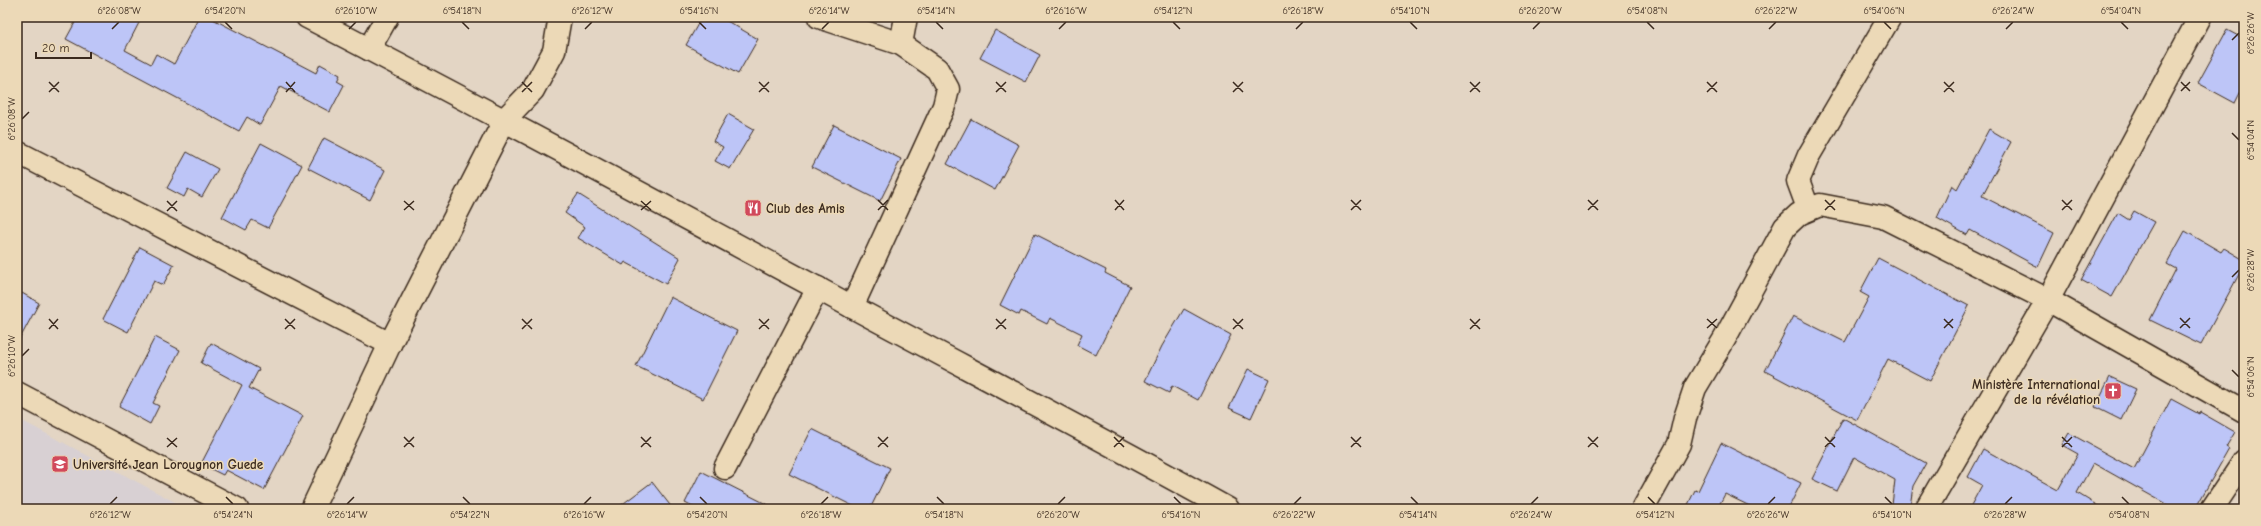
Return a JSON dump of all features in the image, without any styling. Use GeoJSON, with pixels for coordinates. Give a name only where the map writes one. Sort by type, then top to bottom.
{"type":"FeatureCollection","features":[{"type":"Feature","properties":{"kind":"street"},"geometry":{"type":"LineString","coordinates":[[307,17],[505,119],[852,307],[1134,456],[1228,509]]}},
{"type":"Feature","properties":{"kind":"street"},"geometry":{"type":"LineString","coordinates":[[369,49],[387,17]]}},
{"type":"Feature","properties":{"kind":"street"},"geometry":{"type":"LineString","coordinates":[[312,509],[390,344],[505,119],[533,90],[554,51],[560,17]]}},
{"type":"Feature","properties":{"kind":"street"},"geometry":{"type":"LineString","coordinates":[[819,17],[901,44],[937,69],[948,89],[944,106],[852,307]]}},
{"type":"Feature","properties":{"kind":"street"},"geometry":{"type":"LineString","coordinates":[[901,44],[906,17]]}},
{"type":"Feature","properties":{"kind":"street"},"geometry":{"type":"LineString","coordinates":[[1808,208],[1798,180],[1809,155],[1890,17]]}},
{"type":"Feature","properties":{"kind":"street"},"geometry":{"type":"LineString","coordinates":[[1926,509],[2048,300],[2200,17]]}},
{"type":"Feature","properties":{"kind":"street"},"geometry":{"type":"LineString","coordinates":[[17,152],[390,344]]}},
{"type":"Feature","properties":{"kind":"street"},"geometry":{"type":"LineString","coordinates":[[1643,509],[1679,444],[1685,418],[1695,388],[1726,338],[1785,227],[1808,208],[1820,205],[1884,216],[2048,300],[2244,411]]}},
{"type":"Feature","properties":{"kind":"street"},"geometry":{"type":"LineString","coordinates":[[725,468],[818,288]]}},
{"type":"Feature","properties":{"kind":"street"},"geometry":{"type":"LineString","coordinates":[[17,393],[237,509]]}},
{"type":"Feature","properties":{"kind":"street"},"geometry":{"type":"LineString","coordinates":[[2212,509],[2244,461]]}},
{"type":"Feature","properties":{"kind":"shaded area","name":"Université Jean Lorougnon Guede"},"geometry":{"type":"Polygon","coordinates":[[[17,418],[188,509],[17,509],[17,418]]]}},
{"type":"Feature","properties":{"kind":"building"},"geometry":{"type":"Polygon","coordinates":[[[78,17],[142,17],[125,50],[151,64],[156,54],[174,64],[199,17],[209,17],[316,73],[320,64],[340,75],[337,81],[344,85],[330,112],[281,86],[260,125],[247,117],[239,131],[66,39],[78,17]]]}},
{"type":"Feature","properties":{"kind":"building"},"geometry":{"type":"Polygon","coordinates":[[[702,17],[720,17],[758,39],[738,74],[686,45],[702,17]]]}},
{"type":"Feature","properties":{"kind":"building"},"geometry":{"type":"Polygon","coordinates":[[[995,30],[1040,55],[1026,82],[980,58],[995,30]]]}},
{"type":"Feature","properties":{"kind":"building"},"geometry":{"type":"Polygon","coordinates":[[[2227,30],[2244,39],[2244,85],[2235,103],[2198,83],[2227,30]]]}},
{"type":"Feature","properties":{"kind":"building"},"geometry":{"type":"Polygon","coordinates":[[[728,114],[754,129],[730,169],[715,161],[723,147],[713,141],[728,114]]]}},
{"type":"Feature","properties":{"kind":"building"},"geometry":{"type":"Polygon","coordinates":[[[971,119],[1019,145],[995,190],[947,164],[971,119]]]}},
{"type":"Feature","properties":{"kind":"building"},"geometry":{"type":"Polygon","coordinates":[[[834,125],[901,159],[880,201],[812,167],[834,125]]]}},
{"type":"Feature","properties":{"kind":"building"},"geometry":{"type":"Polygon","coordinates":[[[1989,129],[2011,142],[1982,196],[2054,233],[2038,267],[1970,230],[1967,235],[1937,218],[1952,185],[1957,189],[1989,129]]]}},
{"type":"Feature","properties":{"kind":"building"},"geometry":{"type":"Polygon","coordinates":[[[324,138],[385,170],[370,200],[308,168],[324,138]]]}},
{"type":"Feature","properties":{"kind":"building"},"geometry":{"type":"Polygon","coordinates":[[[261,143],[302,165],[268,228],[252,220],[246,230],[222,217],[261,143]]]}},
{"type":"Feature","properties":{"kind":"building"},"geometry":{"type":"Polygon","coordinates":[[[187,152],[218,169],[202,197],[188,189],[184,197],[167,188],[187,152]]]}},
{"type":"Feature","properties":{"kind":"building"},"geometry":{"type":"Polygon","coordinates":[[[578,194],[680,258],[666,284],[625,262],[623,265],[578,238],[585,227],[565,213],[578,194]]]}},
{"type":"Feature","properties":{"kind":"building"},"geometry":{"type":"Polygon","coordinates":[[[2134,211],[2154,222],[2112,297],[2081,280],[2118,213],[2129,220],[2134,211]]]}},
{"type":"Feature","properties":{"kind":"building"},"geometry":{"type":"Polygon","coordinates":[[[2185,231],[2221,252],[2224,248],[2244,260],[2244,265],[2201,345],[2150,320],[2176,269],[2167,264],[2185,231]]]}},
{"type":"Feature","properties":{"kind":"building"},"geometry":{"type":"Polygon","coordinates":[[[1035,234],[1106,270],[1105,273],[1130,286],[1096,355],[1077,345],[1082,334],[1050,318],[1047,324],[1021,311],[1019,315],[1000,305],[1035,234]]]}},
{"type":"Feature","properties":{"kind":"building"},"geometry":{"type":"Polygon","coordinates":[[[140,247],[174,265],[163,285],[154,281],[128,332],[103,319],[140,247]]]}},
{"type":"Feature","properties":{"kind":"building"},"geometry":{"type":"Polygon","coordinates":[[[1878,258],[1969,306],[1930,381],[1888,359],[1857,420],[1765,371],[1793,316],[1845,342],[1869,297],[1860,292],[1878,258]]]}},
{"type":"Feature","properties":{"kind":"building"},"geometry":{"type":"Polygon","coordinates":[[[22,293],[39,303],[17,344],[17,302],[22,293]]]}},
{"type":"Feature","properties":{"kind":"building"},"geometry":{"type":"Polygon","coordinates":[[[670,297],[737,331],[703,399],[636,366],[670,297]]]}},
{"type":"Feature","properties":{"kind":"building"},"geometry":{"type":"Polygon","coordinates":[[[1184,309],[1231,335],[1198,400],[1172,386],[1169,393],[1145,381],[1162,346],[1184,309]]]}},
{"type":"Feature","properties":{"kind":"building"},"geometry":{"type":"Polygon","coordinates":[[[155,337],[180,350],[153,403],[159,406],[150,424],[119,407],[155,337]]]}},
{"type":"Feature","properties":{"kind":"building"},"geometry":{"type":"Polygon","coordinates":[[[211,343],[259,369],[249,388],[303,416],[264,490],[226,470],[223,475],[201,464],[242,385],[201,363],[211,343]]]}},
{"type":"Feature","properties":{"kind":"building"},"geometry":{"type":"Polygon","coordinates":[[[1248,369],[1269,379],[1251,418],[1229,408],[1248,369]]]}},
{"type":"Feature","properties":{"kind":"building"},"geometry":{"type":"Polygon","coordinates":[[[2110,377],[2136,389],[2121,420],[2095,407],[2110,377]]]}},
{"type":"Feature","properties":{"kind":"building"},"geometry":{"type":"Polygon","coordinates":[[[2171,399],[2199,414],[2200,412],[2235,432],[2226,447],[2229,449],[2195,509],[2175,509],[2093,463],[2077,493],[2103,509],[1969,509],[1982,485],[1968,477],[1983,449],[2058,490],[2078,454],[2062,445],[2069,433],[2134,469],[2171,399]]]}},
{"type":"Feature","properties":{"kind":"building"},"geometry":{"type":"Polygon","coordinates":[[[1843,418],[1926,463],[1913,486],[1910,507],[1892,505],[1895,480],[1854,457],[1837,491],[1812,479],[1843,418]]]}},
{"type":"Feature","properties":{"kind":"building"},"geometry":{"type":"Polygon","coordinates":[[[812,429],[890,468],[870,509],[859,509],[789,474],[812,429]]]}},
{"type":"Feature","properties":{"kind":"building"},"geometry":{"type":"Polygon","coordinates":[[[1721,443],[1801,483],[1788,509],[1756,509],[1725,494],[1717,509],[1686,509],[1695,490],[1698,491],[1721,443]]]}},
{"type":"Feature","properties":{"kind":"building"},"geometry":{"type":"Polygon","coordinates":[[[701,471],[776,509],[697,509],[685,503],[701,471]]]}},
{"type":"Feature","properties":{"kind":"building"},"geometry":{"type":"Polygon","coordinates":[[[652,482],[673,509],[616,509],[652,482]]]}},
{"type":"Feature","properties":{"kind":"place","name":"Club des Amis"},"geometry":{"type":"Point","coordinates":[753,208]}},
{"type":"Feature","properties":{"kind":"place","name":"Ministère International de la révélation"},"geometry":{"type":"Point","coordinates":[2113,391]}},
{"type":"Feature","properties":{"kind":"place","name":"Université Jean Lorougnon Guede"},"geometry":{"type":"Point","coordinates":[60,464]}}]}
